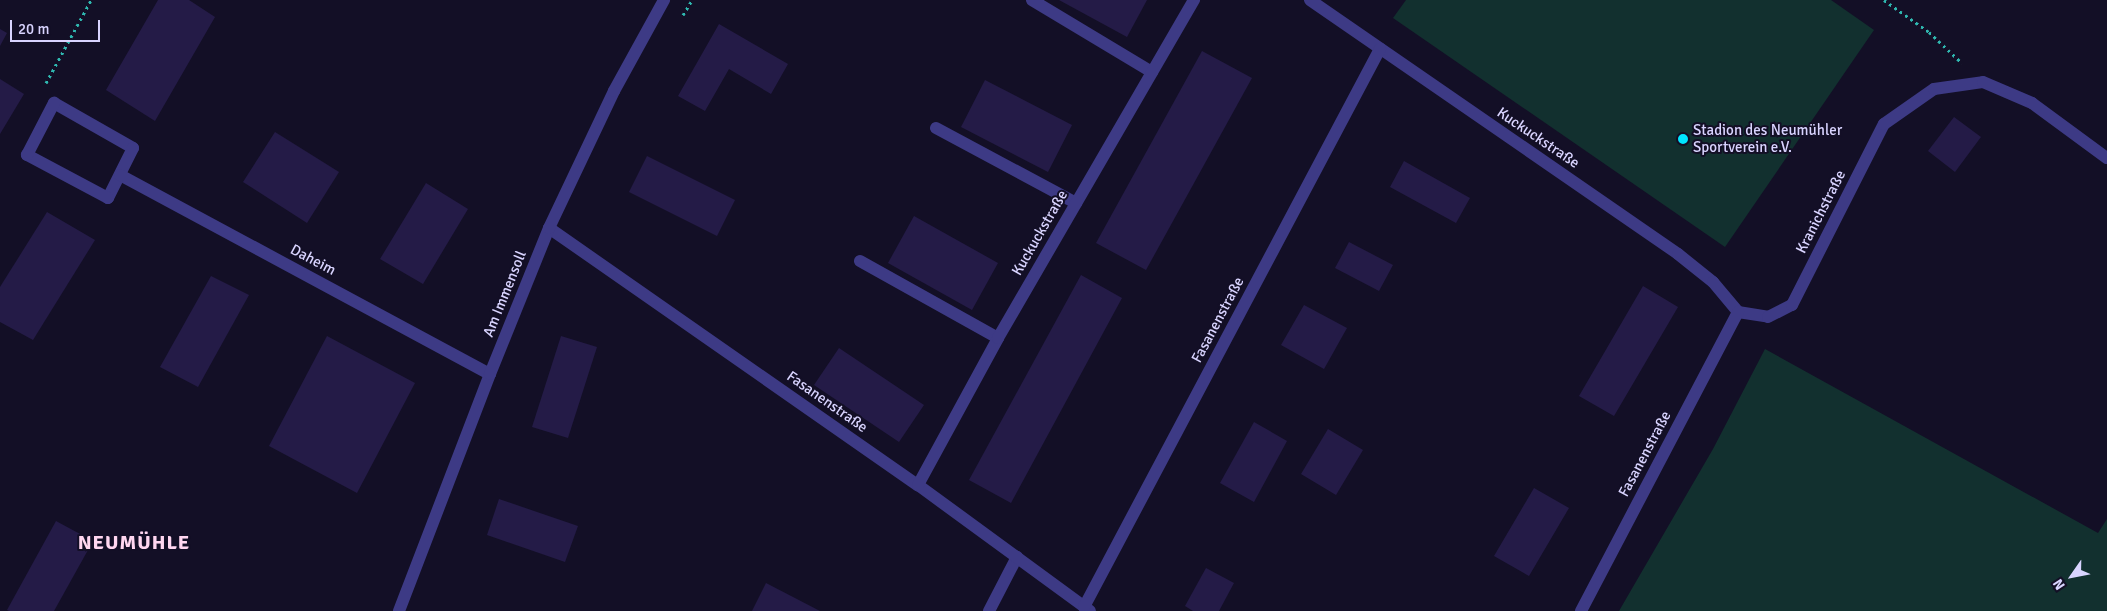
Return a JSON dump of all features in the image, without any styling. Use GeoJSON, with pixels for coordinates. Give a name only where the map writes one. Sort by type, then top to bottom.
{"type":"FeatureCollection","features":[{"type":"Feature","properties":{"kind":"street","name":"Am Immensoll"},"geometry":{"type":"LineString","coordinates":[[399,611],[490,374],[549,228],[614,91],[664,0]]}},
{"type":"Feature","properties":{"kind":"street"},"geometry":{"type":"LineString","coordinates":[[1032,0],[1152,72]]}},
{"type":"Feature","properties":{"kind":"street","name":"Kuckuckstraße"},"geometry":{"type":"LineString","coordinates":[[918,485],[998,338],[1194,0]]}},
{"type":"Feature","properties":{"kind":"street","name":"Kuckuckstraße"},"geometry":{"type":"LineString","coordinates":[[1310,0],[1678,254],[1712,282],[1738,312]]}},
{"type":"Feature","properties":{"kind":"street","name":"Fasanenstraße"},"geometry":{"type":"LineString","coordinates":[[549,228],[918,485],[1087,609],[1380,49]]}},
{"type":"Feature","properties":{"kind":"street"},"geometry":{"type":"LineString","coordinates":[[1983,82],[2032,103],[2107,158]]}},
{"type":"Feature","properties":{"kind":"street","name":"Kranichstraße"},"geometry":{"type":"LineString","coordinates":[[1738,312],[1768,318],[1792,305],[1884,124],[1934,89],[1983,82]]}},
{"type":"Feature","properties":{"kind":"street"},"geometry":{"type":"LineString","coordinates":[[54,103],[133,148],[120,175],[108,198],[27,155],[54,103]]}},
{"type":"Feature","properties":{"kind":"street"},"geometry":{"type":"LineString","coordinates":[[936,128],[1076,203]]}},
{"type":"Feature","properties":{"kind":"street","name":"Daheim"},"geometry":{"type":"LineString","coordinates":[[120,175],[490,374]]}},
{"type":"Feature","properties":{"kind":"street"},"geometry":{"type":"LineString","coordinates":[[860,261],[998,338]]}},
{"type":"Feature","properties":{"kind":"street","name":"Fasanenstraße"},"geometry":{"type":"LineString","coordinates":[[1581,611],[1738,312]]}},
{"type":"Feature","properties":{"kind":"street"},"geometry":{"type":"LineString","coordinates":[[989,611],[1017,557]]}},
{"type":"Feature","properties":{"kind":"path"},"geometry":{"type":"LineString","coordinates":[[54,103],[40,94],[92,0]]}},
{"type":"Feature","properties":{"kind":"path"},"geometry":{"type":"LineString","coordinates":[[682,17],[692,0]]}},
{"type":"Feature","properties":{"kind":"path"},"geometry":{"type":"LineString","coordinates":[[1884,0],[1929,32],[1983,82]]}},
{"type":"Feature","properties":{"kind":"green space","name":"Stadion des Neumühler Sportverein e.V."},"geometry":{"type":"Polygon","coordinates":[[[1406,0],[1831,0],[1874,30],[1725,247],[1393,18],[1406,0]]]}},
{"type":"Feature","properties":{"kind":"green space"},"geometry":{"type":"Polygon","coordinates":[[[1765,349],[2098,533],[2107,519],[2107,611],[1619,611],[1713,449],[1765,349]]]}},
{"type":"Feature","properties":{"kind":"building"},"geometry":{"type":"Polygon","coordinates":[[[158,0],[189,0],[215,17],[155,121],[106,90],[158,0]]]}},
{"type":"Feature","properties":{"kind":"building"},"geometry":{"type":"Polygon","coordinates":[[[1059,0],[1147,0],[1127,37],[1059,0]]]}},
{"type":"Feature","properties":{"kind":"building"},"geometry":{"type":"Polygon","coordinates":[[[719,24],[788,64],[771,94],[729,69],[705,111],[678,96],[719,24]]]}},
{"type":"Feature","properties":{"kind":"building"},"geometry":{"type":"Polygon","coordinates":[[[0,29],[7,33],[0,46],[0,29]]]}},
{"type":"Feature","properties":{"kind":"building"},"geometry":{"type":"Polygon","coordinates":[[[1202,51],[1252,78],[1146,270],[1096,243],[1202,51]]]}},
{"type":"Feature","properties":{"kind":"building"},"geometry":{"type":"Polygon","coordinates":[[[0,79],[24,94],[0,134],[0,79]]]}},
{"type":"Feature","properties":{"kind":"building"},"geometry":{"type":"Polygon","coordinates":[[[985,80],[1072,125],[1048,172],[961,127],[985,80]]]}},
{"type":"Feature","properties":{"kind":"building"},"geometry":{"type":"Polygon","coordinates":[[[1954,117],[1981,137],[1955,172],[1928,151],[1954,117]]]}},
{"type":"Feature","properties":{"kind":"building"},"geometry":{"type":"Polygon","coordinates":[[[275,132],[339,172],[307,223],[243,182],[275,132]]]}},
{"type":"Feature","properties":{"kind":"building"},"geometry":{"type":"Polygon","coordinates":[[[647,156],[735,200],[717,236],[629,192],[647,156]]]}},
{"type":"Feature","properties":{"kind":"building"},"geometry":{"type":"Polygon","coordinates":[[[1404,161],[1470,198],[1456,223],[1390,187],[1404,161]]]}},
{"type":"Feature","properties":{"kind":"building"},"geometry":{"type":"Polygon","coordinates":[[[426,183],[468,209],[423,284],[380,259],[426,183]]]}},
{"type":"Feature","properties":{"kind":"building"},"geometry":{"type":"Polygon","coordinates":[[[47,212],[95,240],[33,340],[0,322],[0,287],[47,212]]]}},
{"type":"Feature","properties":{"kind":"building"},"geometry":{"type":"Polygon","coordinates":[[[914,216],[998,263],[972,310],[888,263],[914,216]]]}},
{"type":"Feature","properties":{"kind":"building"},"geometry":{"type":"Polygon","coordinates":[[[1349,242],[1393,265],[1379,291],[1335,268],[1349,242]]]}},
{"type":"Feature","properties":{"kind":"building"},"geometry":{"type":"Polygon","coordinates":[[[1081,275],[1122,298],[1011,503],[969,480],[1081,275]]]}},
{"type":"Feature","properties":{"kind":"building"},"geometry":{"type":"Polygon","coordinates":[[[211,276],[249,295],[198,387],[160,367],[211,276]]]}},
{"type":"Feature","properties":{"kind":"building"},"geometry":{"type":"Polygon","coordinates":[[[1643,286],[1678,307],[1614,416],[1579,396],[1643,286]]]}},
{"type":"Feature","properties":{"kind":"building"},"geometry":{"type":"Polygon","coordinates":[[[1304,305],[1347,328],[1324,369],[1281,345],[1304,305]]]}},
{"type":"Feature","properties":{"kind":"building"},"geometry":{"type":"Polygon","coordinates":[[[327,336],[415,383],[357,493],[269,446],[327,336]]]}},
{"type":"Feature","properties":{"kind":"building"},"geometry":{"type":"Polygon","coordinates":[[[561,336],[597,347],[568,438],[532,427],[561,336]]]}},
{"type":"Feature","properties":{"kind":"building"},"geometry":{"type":"Polygon","coordinates":[[[839,348],[924,405],[899,442],[814,385],[839,348]]]}},
{"type":"Feature","properties":{"kind":"building"},"geometry":{"type":"Polygon","coordinates":[[[1254,422],[1287,441],[1254,502],[1220,483],[1254,422]]]}},
{"type":"Feature","properties":{"kind":"building"},"geometry":{"type":"Polygon","coordinates":[[[1328,429],[1363,450],[1336,495],[1301,474],[1328,429]]]}},
{"type":"Feature","properties":{"kind":"building"},"geometry":{"type":"Polygon","coordinates":[[[1534,488],[1569,508],[1529,576],[1494,556],[1534,488]]]}},
{"type":"Feature","properties":{"kind":"building"},"geometry":{"type":"Polygon","coordinates":[[[499,499],[578,526],[565,562],[487,535],[499,499]]]}},
{"type":"Feature","properties":{"kind":"building"},"geometry":{"type":"Polygon","coordinates":[[[56,521],[93,541],[54,611],[7,610],[56,521]]]}},
{"type":"Feature","properties":{"kind":"building"},"geometry":{"type":"Polygon","coordinates":[[[1206,568],[1234,583],[1219,611],[1193,611],[1185,606],[1206,568]]]}},
{"type":"Feature","properties":{"kind":"building"},"geometry":{"type":"Polygon","coordinates":[[[766,583],[820,611],[752,611],[766,583]]]}},
{"type":"Feature","properties":{"kind":"place","name":"Stadion des Neumühler Sportverein e.V."},"geometry":{"type":"Point","coordinates":[1683,139]}},
{"type":"Feature","properties":{"kind":"district","name":"NEUMÜHLE"},"geometry":{"type":"Point","coordinates":[134,542]}}]}
